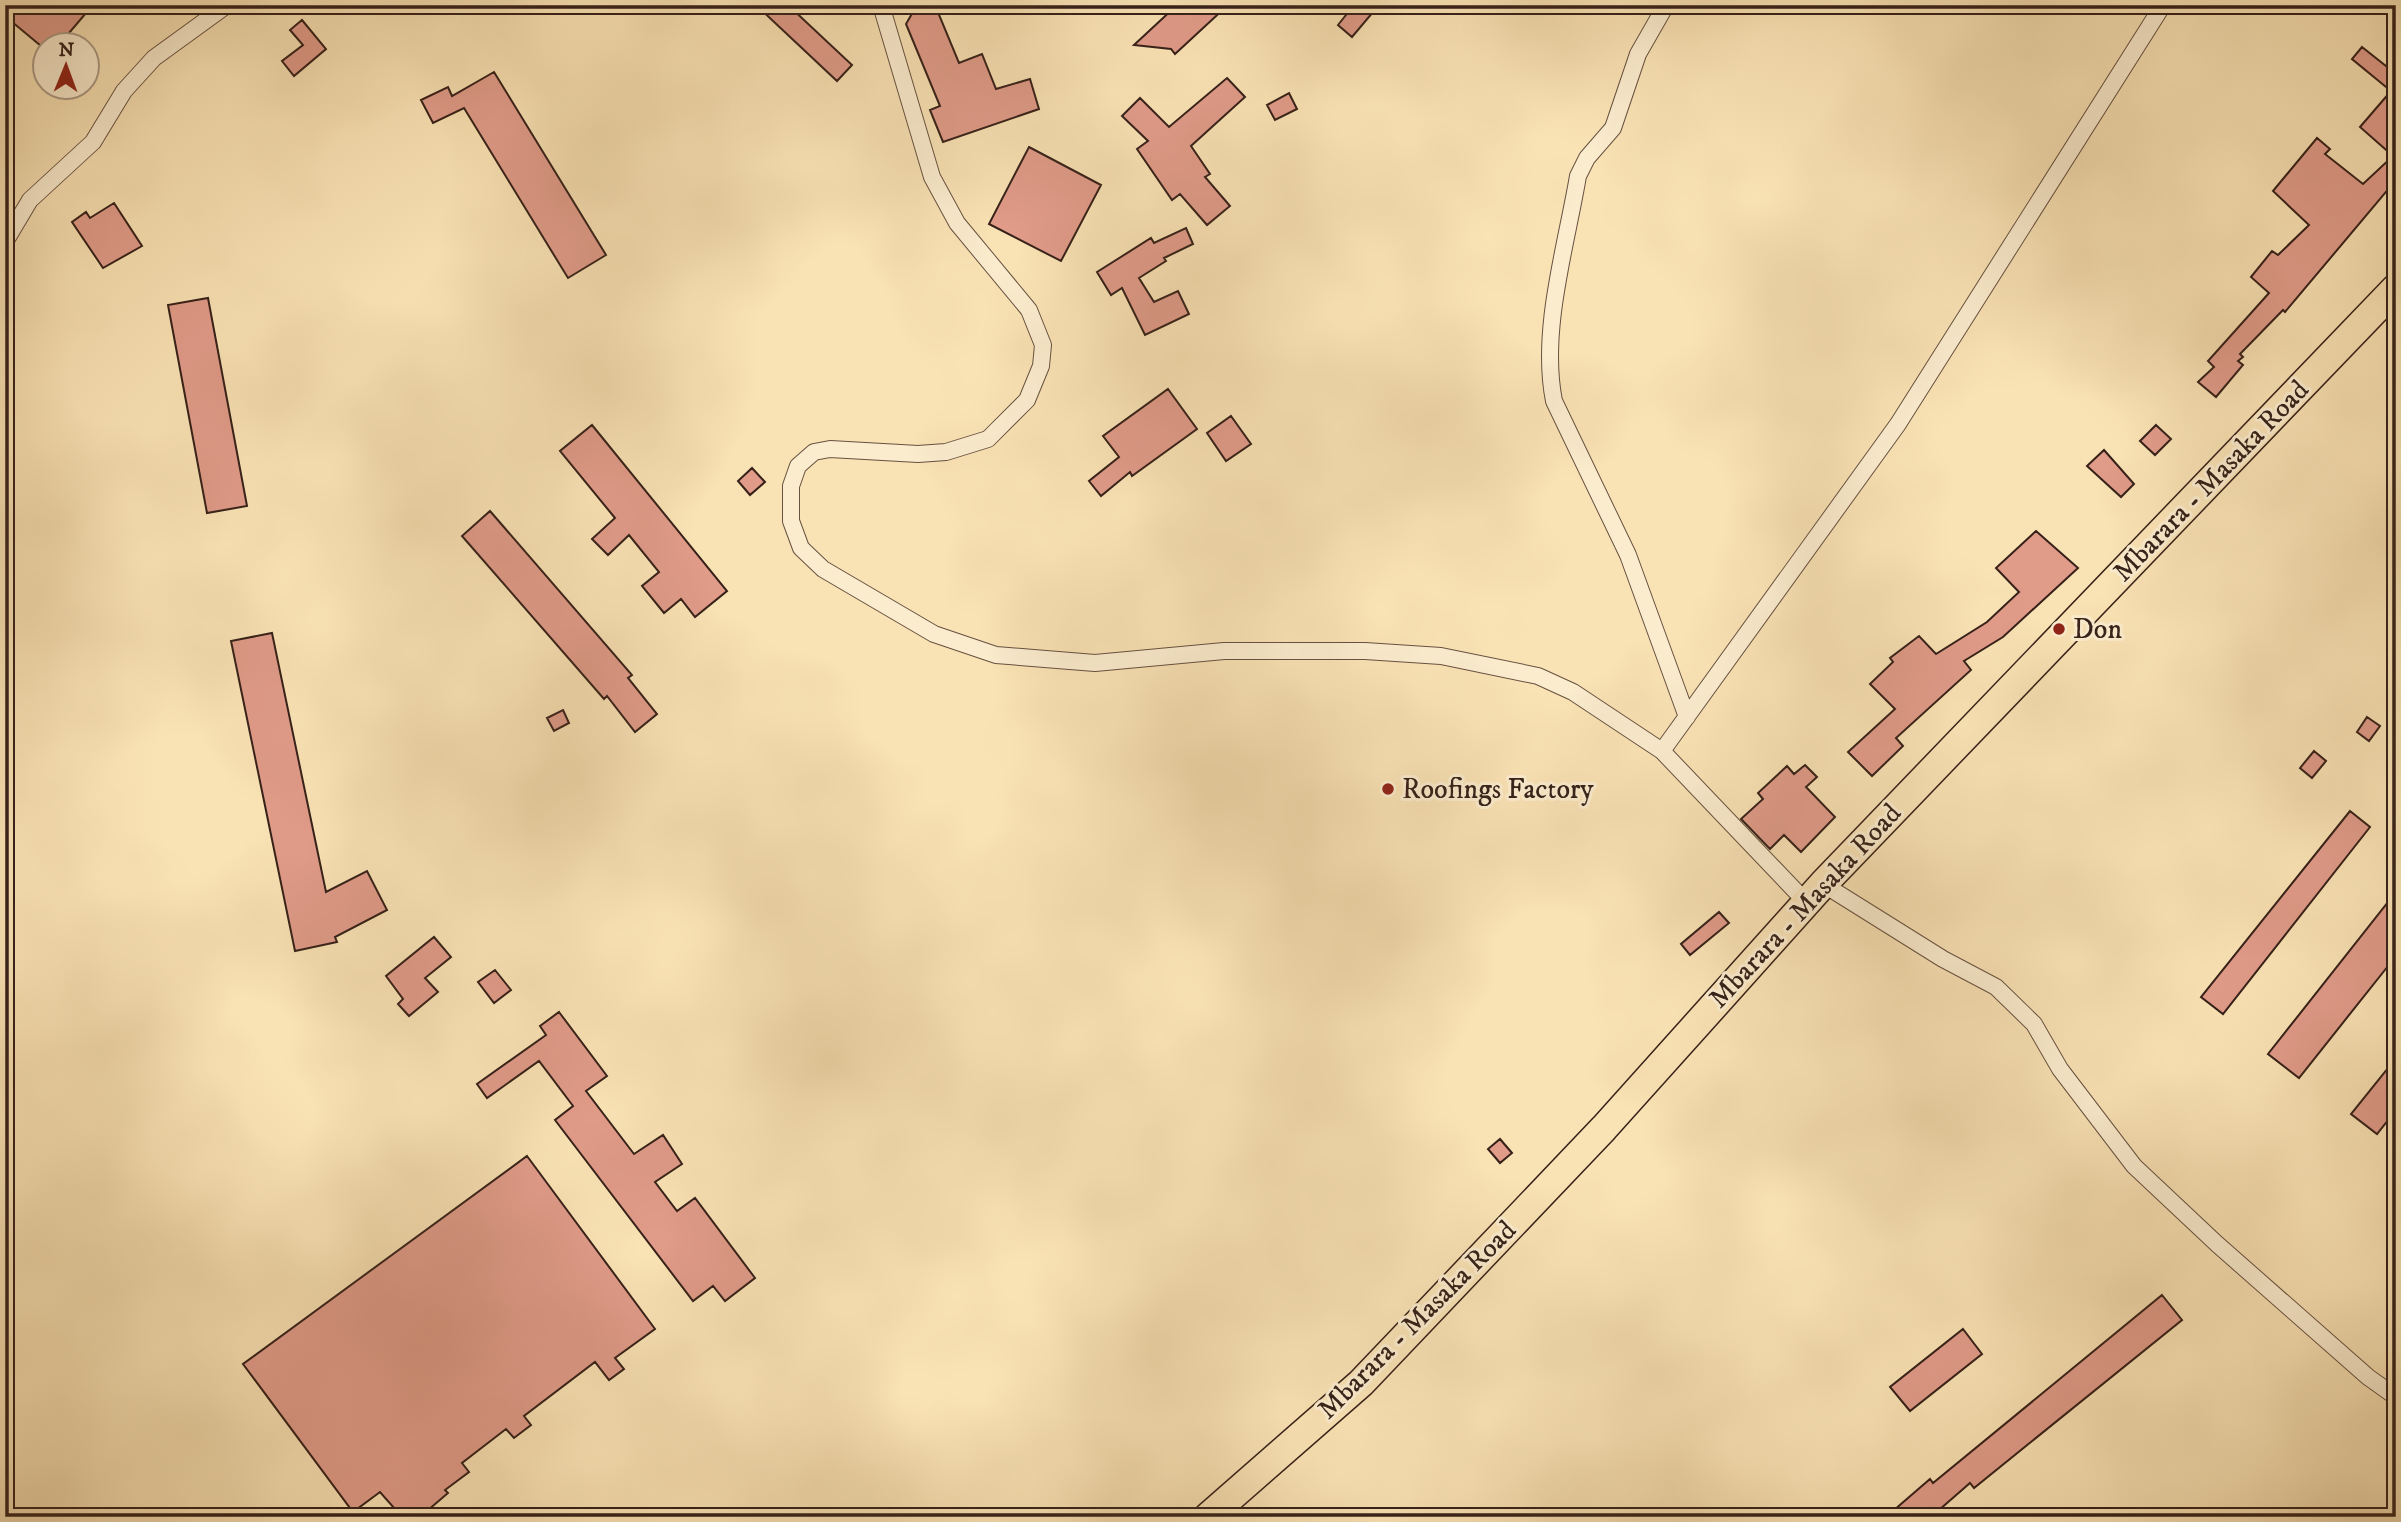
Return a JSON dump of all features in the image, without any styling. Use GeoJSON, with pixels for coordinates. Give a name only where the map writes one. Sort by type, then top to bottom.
{"type":"FeatureCollection","features":[{"type":"Feature","properties":{"kind":"highway","name":"Mbarara - Masaka Road"},"geometry":{"type":"LineString","coordinates":[[1208,1517],[1361,1383],[1604,1128],[1815,893],[2396,288]]}},
{"type":"Feature","properties":{"kind":"street"},"geometry":{"type":"LineString","coordinates":[[5,242],[30,200],[93,142],[124,91],[153,58],[227,5]]}},
{"type":"Feature","properties":{"kind":"street"},"geometry":{"type":"LineString","coordinates":[[881,5],[932,177],[942,200],[971,242],[1029,310],[1043,345],[1041,366],[1027,400],[988,439],[946,452],[918,454],[830,449],[814,453],[798,466],[791,486],[791,521],[801,548],[816,562],[934,634],[996,654],[1095,663],[1224,652],[1365,651],[1441,656],[1538,676],[1573,692],[1662,751],[1815,893],[1996,987],[2034,1024],[2060,1069],[2134,1166],[2217,1244],[2368,1377],[2396,1397]]}},
{"type":"Feature","properties":{"kind":"street"},"geometry":{"type":"LineString","coordinates":[[1666,5],[1638,54],[1613,128],[1587,158],[1578,176],[1549,342],[1549,376],[1554,401],[1628,555],[1687,717]]}},
{"type":"Feature","properties":{"kind":"street"},"geometry":{"type":"LineString","coordinates":[[1662,751],[1898,424],[2163,5]]}},
{"type":"Feature","properties":{"kind":"building"},"geometry":{"type":"Polygon","coordinates":[[[5,5],[77,5],[86,13],[70,32],[32,32],[32,38],[5,16],[5,5]]]}},
{"type":"Feature","properties":{"kind":"building"},"geometry":{"type":"Polygon","coordinates":[[[756,5],[788,5],[852,65],[837,81],[756,5]]]}},
{"type":"Feature","properties":{"kind":"building"},"geometry":{"type":"Polygon","coordinates":[[[917,5],[935,5],[959,63],[982,54],[996,89],[1030,79],[1039,109],[943,142],[930,110],[940,106],[906,24],[917,5]]]}},
{"type":"Feature","properties":{"kind":"building"},"geometry":{"type":"Polygon","coordinates":[[[1177,5],[1228,5],[1175,54],[1171,49],[1134,45],[1177,5]]]}},
{"type":"Feature","properties":{"kind":"building"},"geometry":{"type":"Polygon","coordinates":[[[1354,5],[1379,5],[1352,37],[1338,25],[1354,5]]]}},
{"type":"Feature","properties":{"kind":"building"},"geometry":{"type":"Polygon","coordinates":[[[302,20],[326,49],[294,76],[282,61],[303,45],[290,30],[302,20]]]}},
{"type":"Feature","properties":{"kind":"building"},"geometry":{"type":"Polygon","coordinates":[[[2362,47],[2396,74],[2396,180],[2285,312],[2283,310],[2240,354],[2243,357],[2238,361],[2243,365],[2216,397],[2198,382],[2214,367],[2208,361],[2269,293],[2251,277],[2272,251],[2278,255],[2309,225],[2273,191],[2317,138],[2330,149],[2325,154],[2363,184],[2393,156],[2360,127],[2391,91],[2352,59],[2362,47]]]}},
{"type":"Feature","properties":{"kind":"building"},"geometry":{"type":"Polygon","coordinates":[[[494,72],[606,255],[568,278],[464,108],[433,123],[421,100],[448,87],[452,96],[494,72]]]}},
{"type":"Feature","properties":{"kind":"building"},"geometry":{"type":"Polygon","coordinates":[[[1227,78],[1245,97],[1191,146],[1210,174],[1205,177],[1230,206],[1207,225],[1180,194],[1172,200],[1137,149],[1148,141],[1122,116],[1140,98],[1169,127],[1227,78]]]}},
{"type":"Feature","properties":{"kind":"building"},"geometry":{"type":"Polygon","coordinates":[[[1289,93],[1297,109],[1275,120],[1267,105],[1289,93]]]}},
{"type":"Feature","properties":{"kind":"building"},"geometry":{"type":"Polygon","coordinates":[[[1029,147],[1101,185],[1061,261],[989,224],[1029,147]]]}},
{"type":"Feature","properties":{"kind":"building"},"geometry":{"type":"Polygon","coordinates":[[[114,203],[142,246],[103,268],[72,222],[86,212],[90,218],[114,203]]]}},
{"type":"Feature","properties":{"kind":"building"},"geometry":{"type":"Polygon","coordinates":[[[1186,228],[1193,244],[1164,258],[1166,261],[1139,278],[1154,302],[1178,291],[1189,314],[1145,335],[1122,288],[1111,295],[1097,272],[1151,238],[1154,243],[1186,228]]]}},
{"type":"Feature","properties":{"kind":"building"},"geometry":{"type":"Polygon","coordinates":[[[208,298],[247,506],[207,513],[168,305],[208,298]]]}},
{"type":"Feature","properties":{"kind":"building"},"geometry":{"type":"Polygon","coordinates":[[[1168,389],[1197,429],[1132,476],[1130,472],[1101,496],[1089,481],[1119,457],[1103,436],[1168,389]]]}},
{"type":"Feature","properties":{"kind":"building"},"geometry":{"type":"Polygon","coordinates":[[[1231,416],[1251,444],[1226,461],[1207,433],[1231,416]]]}},
{"type":"Feature","properties":{"kind":"building"},"geometry":{"type":"Polygon","coordinates":[[[592,425],[727,591],[695,617],[681,599],[664,613],[642,586],[659,572],[629,535],[608,555],[592,539],[615,518],[560,451],[592,425]]]}},
{"type":"Feature","properties":{"kind":"building"},"geometry":{"type":"Polygon","coordinates":[[[2156,425],[2171,439],[2155,455],[2140,441],[2156,425]]]}},
{"type":"Feature","properties":{"kind":"building"},"geometry":{"type":"Polygon","coordinates":[[[2104,450],[2134,484],[2121,497],[2087,466],[2104,450]]]}},
{"type":"Feature","properties":{"kind":"building"},"geometry":{"type":"Polygon","coordinates":[[[752,468],[765,482],[750,495],[738,481],[752,468]]]}},
{"type":"Feature","properties":{"kind":"building"},"geometry":{"type":"Polygon","coordinates":[[[490,511],[632,675],[628,678],[657,714],[635,732],[607,696],[604,699],[462,536],[490,511]]]}},
{"type":"Feature","properties":{"kind":"building"},"geometry":{"type":"Polygon","coordinates":[[[2036,531],[2078,568],[2003,637],[1964,661],[1971,670],[1896,738],[1903,746],[1872,776],[1848,752],[1895,709],[1870,684],[1893,662],[1890,658],[1919,636],[1936,654],[1987,622],[2019,592],[1996,568],[2036,531]]]}},
{"type":"Feature","properties":{"kind":"building"},"geometry":{"type":"Polygon","coordinates":[[[272,633],[326,892],[367,871],[387,910],[335,937],[337,942],[295,951],[231,641],[272,633]]]}},
{"type":"Feature","properties":{"kind":"building"},"geometry":{"type":"Polygon","coordinates":[[[563,710],[569,723],[554,731],[547,718],[563,710]]]}},
{"type":"Feature","properties":{"kind":"building"},"geometry":{"type":"Polygon","coordinates":[[[2367,717],[2380,726],[2369,741],[2357,732],[2367,717]]]}},
{"type":"Feature","properties":{"kind":"building"},"geometry":{"type":"Polygon","coordinates":[[[2314,751],[2326,761],[2312,778],[2300,768],[2314,751]]]}},
{"type":"Feature","properties":{"kind":"building"},"geometry":{"type":"Polygon","coordinates":[[[1805,765],[1817,777],[1806,787],[1835,817],[1801,852],[1784,835],[1770,849],[1741,819],[1763,799],[1758,793],[1787,766],[1794,774],[1805,765]]]}},
{"type":"Feature","properties":{"kind":"building"},"geometry":{"type":"Polygon","coordinates":[[[2350,811],[2370,827],[2223,1014],[2201,997],[2350,811]]]}},
{"type":"Feature","properties":{"kind":"building"},"geometry":{"type":"Polygon","coordinates":[[[2396,892],[2396,956],[2299,1078],[2268,1054],[2396,892]]]}},
{"type":"Feature","properties":{"kind":"building"},"geometry":{"type":"Polygon","coordinates":[[[1719,912],[1729,923],[1690,955],[1681,944],[1719,912]]]}},
{"type":"Feature","properties":{"kind":"building"},"geometry":{"type":"Polygon","coordinates":[[[434,937],[451,957],[425,978],[438,992],[409,1016],[398,1004],[403,999],[386,976],[434,937]]]}},
{"type":"Feature","properties":{"kind":"building"},"geometry":{"type":"Polygon","coordinates":[[[495,970],[511,990],[494,1003],[478,982],[495,970]]]}},
{"type":"Feature","properties":{"kind":"building"},"geometry":{"type":"Polygon","coordinates":[[[559,1012],[607,1076],[586,1091],[634,1154],[663,1135],[682,1164],[655,1182],[677,1211],[695,1198],[755,1278],[725,1301],[713,1286],[693,1301],[555,1120],[573,1106],[539,1061],[487,1098],[477,1084],[546,1035],[540,1026],[559,1012]]]}},
{"type":"Feature","properties":{"kind":"building"},"geometry":{"type":"Polygon","coordinates":[[[2396,1058],[2396,1110],[2377,1134],[2351,1114],[2396,1058]]]}},
{"type":"Feature","properties":{"kind":"building"},"geometry":{"type":"Polygon","coordinates":[[[1500,1139],[1512,1153],[1500,1163],[1488,1149],[1500,1139]]]}},
{"type":"Feature","properties":{"kind":"building"},"geometry":{"type":"Polygon","coordinates":[[[527,1156],[655,1329],[615,1358],[624,1369],[609,1380],[595,1362],[524,1416],[531,1425],[514,1438],[506,1429],[462,1463],[469,1472],[445,1490],[448,1493],[420,1517],[402,1517],[380,1492],[353,1512],[243,1364],[527,1156]]]}},
{"type":"Feature","properties":{"kind":"building"},"geometry":{"type":"Polygon","coordinates":[[[2162,1295],[2182,1320],[1974,1488],[1970,1483],[1931,1517],[1886,1517],[1930,1479],[1933,1483],[2162,1295]]]}},
{"type":"Feature","properties":{"kind":"building"},"geometry":{"type":"Polygon","coordinates":[[[1963,1329],[1982,1354],[1910,1411],[1890,1387],[1963,1329]]]}},
{"type":"Feature","properties":{"kind":"place","name":"Don"},"geometry":{"type":"Point","coordinates":[2059,629]}},
{"type":"Feature","properties":{"kind":"place","name":"Roofings Factory"},"geometry":{"type":"Point","coordinates":[1388,789]}}]}
